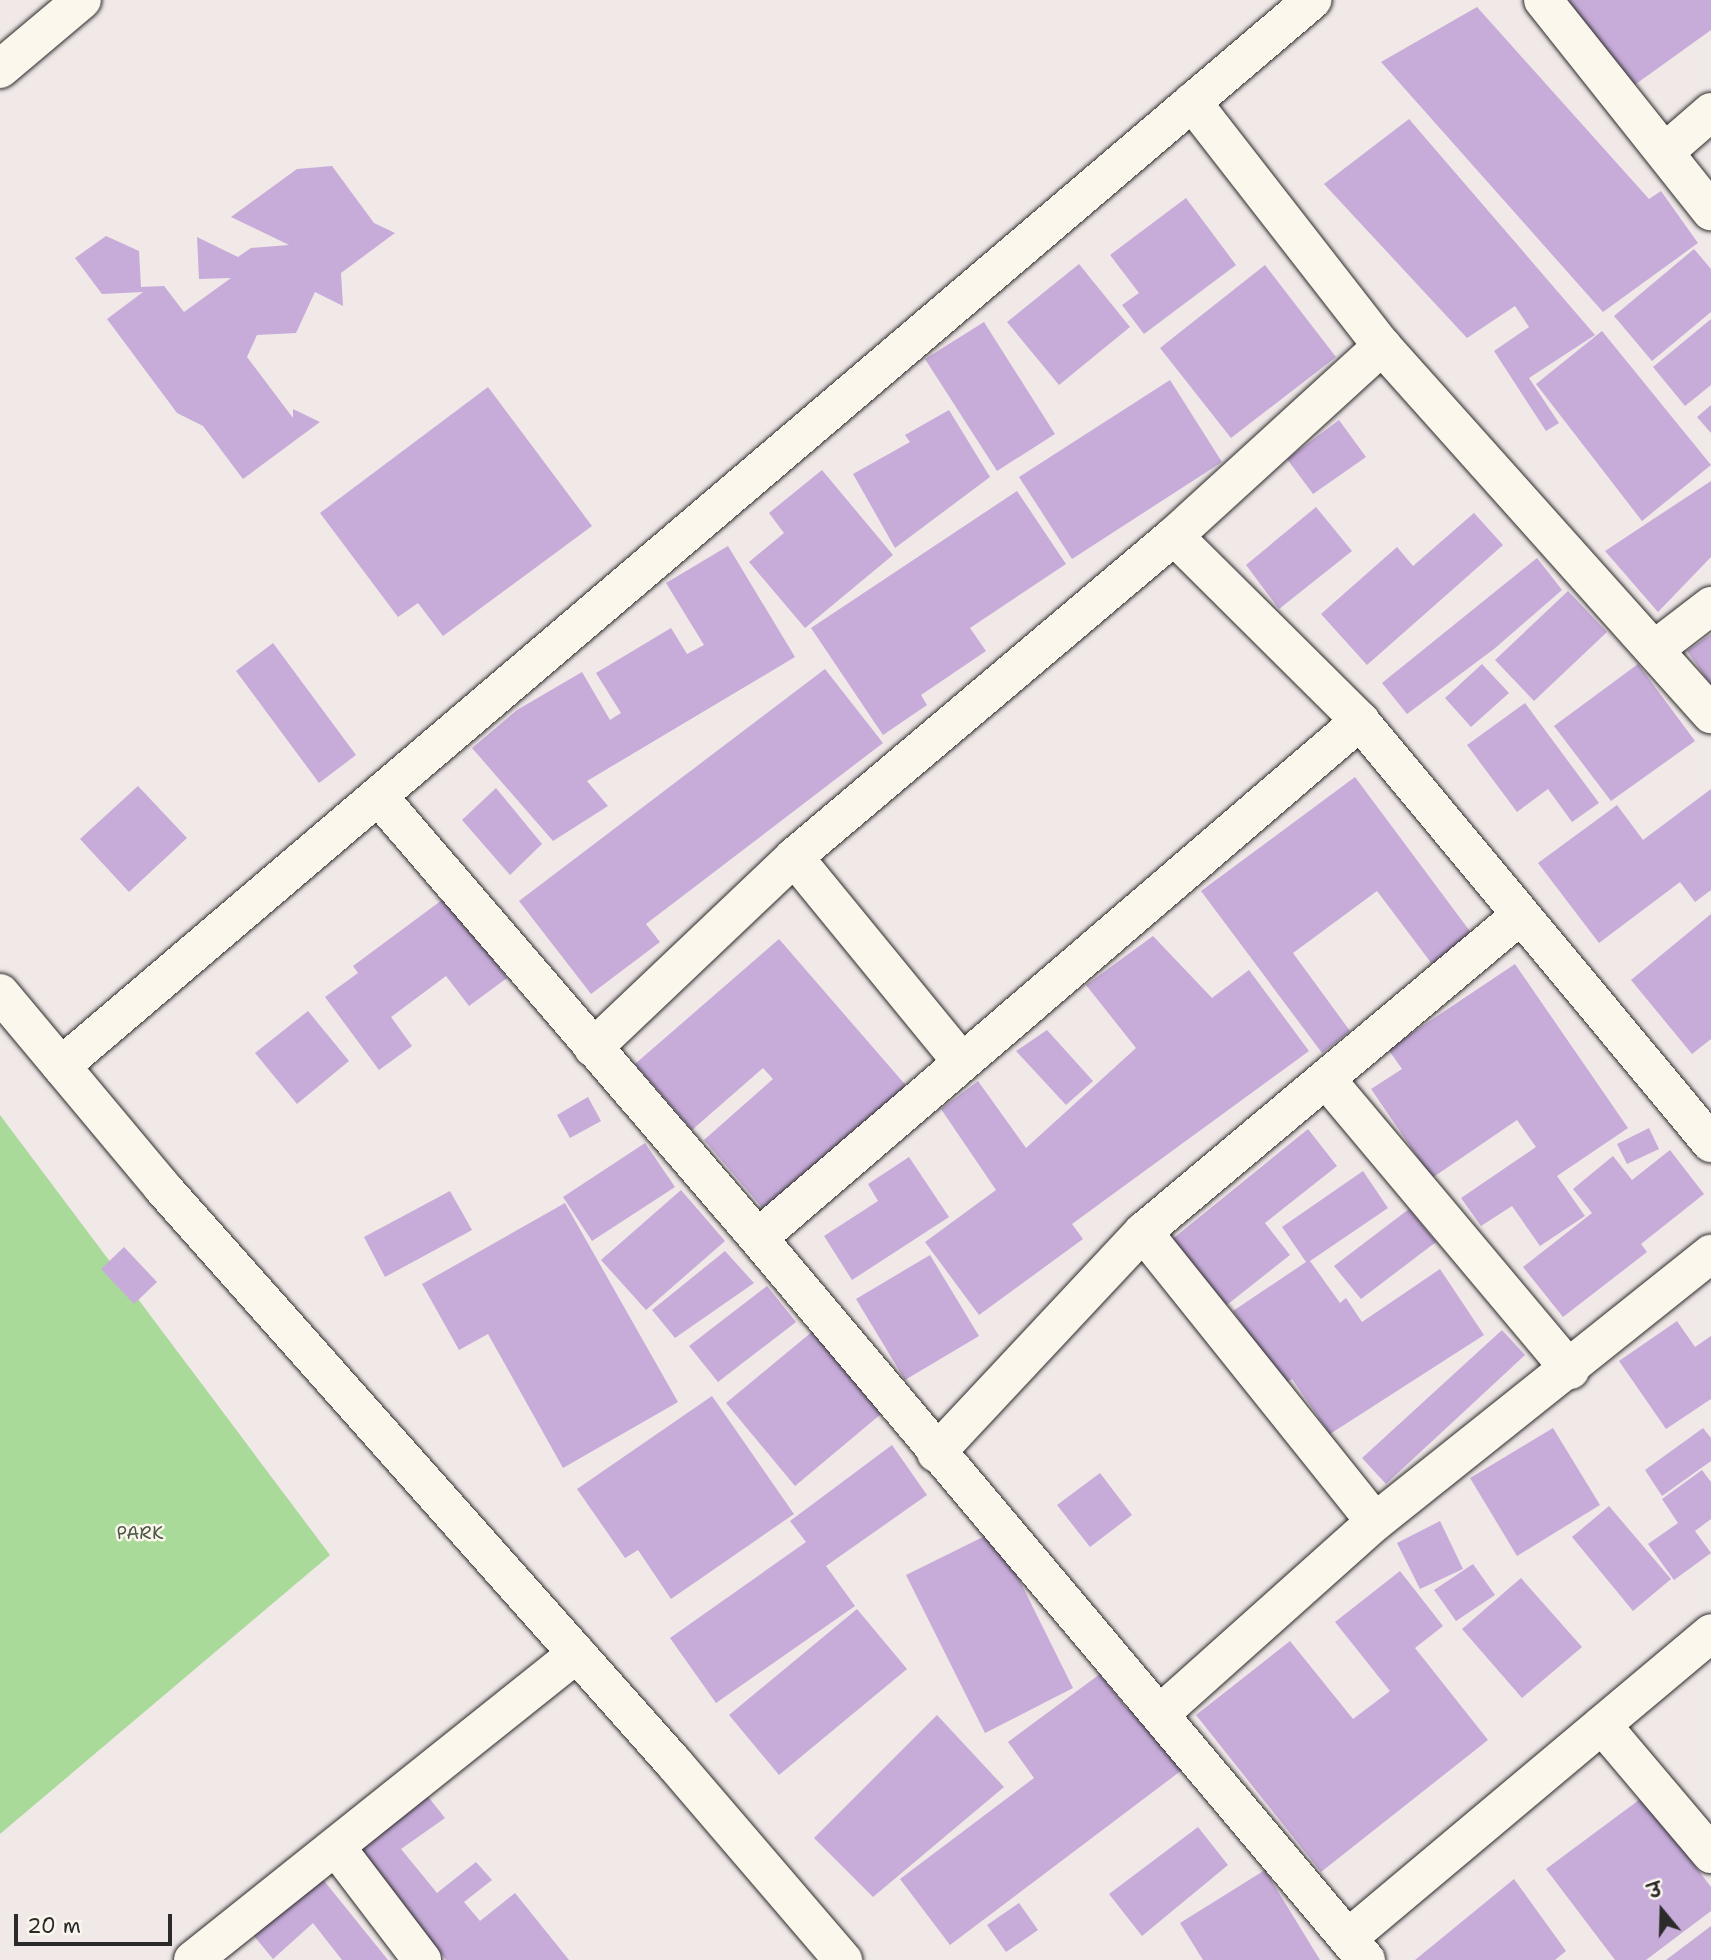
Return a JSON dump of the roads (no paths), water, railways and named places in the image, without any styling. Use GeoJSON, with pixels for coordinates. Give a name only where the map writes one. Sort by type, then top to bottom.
{"type":"FeatureCollection","features":[{"type":"Feature","properties":{"kind":"street"},"geometry":{"type":"LineString","coordinates":[[0,69],[82,0]]}},
{"type":"Feature","properties":{"kind":"street"},"geometry":{"type":"LineString","coordinates":[[61,1066],[1312,0]]}},
{"type":"Feature","properties":{"kind":"street"},"geometry":{"type":"LineString","coordinates":[[1543,0],[1711,211]]}},
{"type":"Feature","properties":{"kind":"street"},"geometry":{"type":"LineString","coordinates":[[1192,103],[1382,346],[1711,714]]}},
{"type":"Feature","properties":{"kind":"street"},"geometry":{"type":"LineString","coordinates":[[1665,152],[1711,112]]}},
{"type":"Feature","properties":{"kind":"street"},"geometry":{"type":"LineString","coordinates":[[593,1048],[794,858],[1174,536],[1382,346]]}},
{"type":"Feature","properties":{"kind":"street"},"geometry":{"type":"LineString","coordinates":[[1174,536],[1360,721],[1519,916],[1711,1143]]}},
{"type":"Feature","properties":{"kind":"street"},"geometry":{"type":"LineString","coordinates":[[1655,649],[1711,606]]}},
{"type":"Feature","properties":{"kind":"street"},"geometry":{"type":"LineString","coordinates":[[758,1238],[1360,721]]}},
{"type":"Feature","properties":{"kind":"street"},"geometry":{"type":"LineString","coordinates":[[378,796],[758,1238],[936,1453],[1357,1949],[1602,1725],[1711,1633]]}},
{"type":"Feature","properties":{"kind":"street"},"geometry":{"type":"LineString","coordinates":[[794,858],[961,1061]]}},
{"type":"Feature","properties":{"kind":"street"},"geometry":{"type":"LineString","coordinates":[[936,1453],[1143,1232],[1519,916]]}},
{"type":"Feature","properties":{"kind":"street"},"geometry":{"type":"LineString","coordinates":[[0,993],[162,1187],[578,1654],[843,1960]]}},
{"type":"Feature","properties":{"kind":"street"},"geometry":{"type":"LineString","coordinates":[[1326,1079],[1570,1370]]}},
{"type":"Feature","properties":{"kind":"street"},"geometry":{"type":"LineString","coordinates":[[1143,1232],[1375,1522]]}},
{"type":"Feature","properties":{"kind":"street"},"geometry":{"type":"LineString","coordinates":[[1160,1714],[1375,1522],[1570,1370],[1711,1254]]}},
{"type":"Feature","properties":{"kind":"street"},"geometry":{"type":"LineString","coordinates":[[211,1955],[336,1847],[578,1654]]}},
{"type":"Feature","properties":{"kind":"street"},"geometry":{"type":"LineString","coordinates":[[1602,1725],[1711,1854]]}},
{"type":"Feature","properties":{"kind":"street"},"geometry":{"type":"LineString","coordinates":[[336,1847],[422,1960]]}},
{"type":"Feature","properties":{"kind":"park label","name":"PARK"},"geometry":{"type":"Point","coordinates":[140,1533]}}]}
